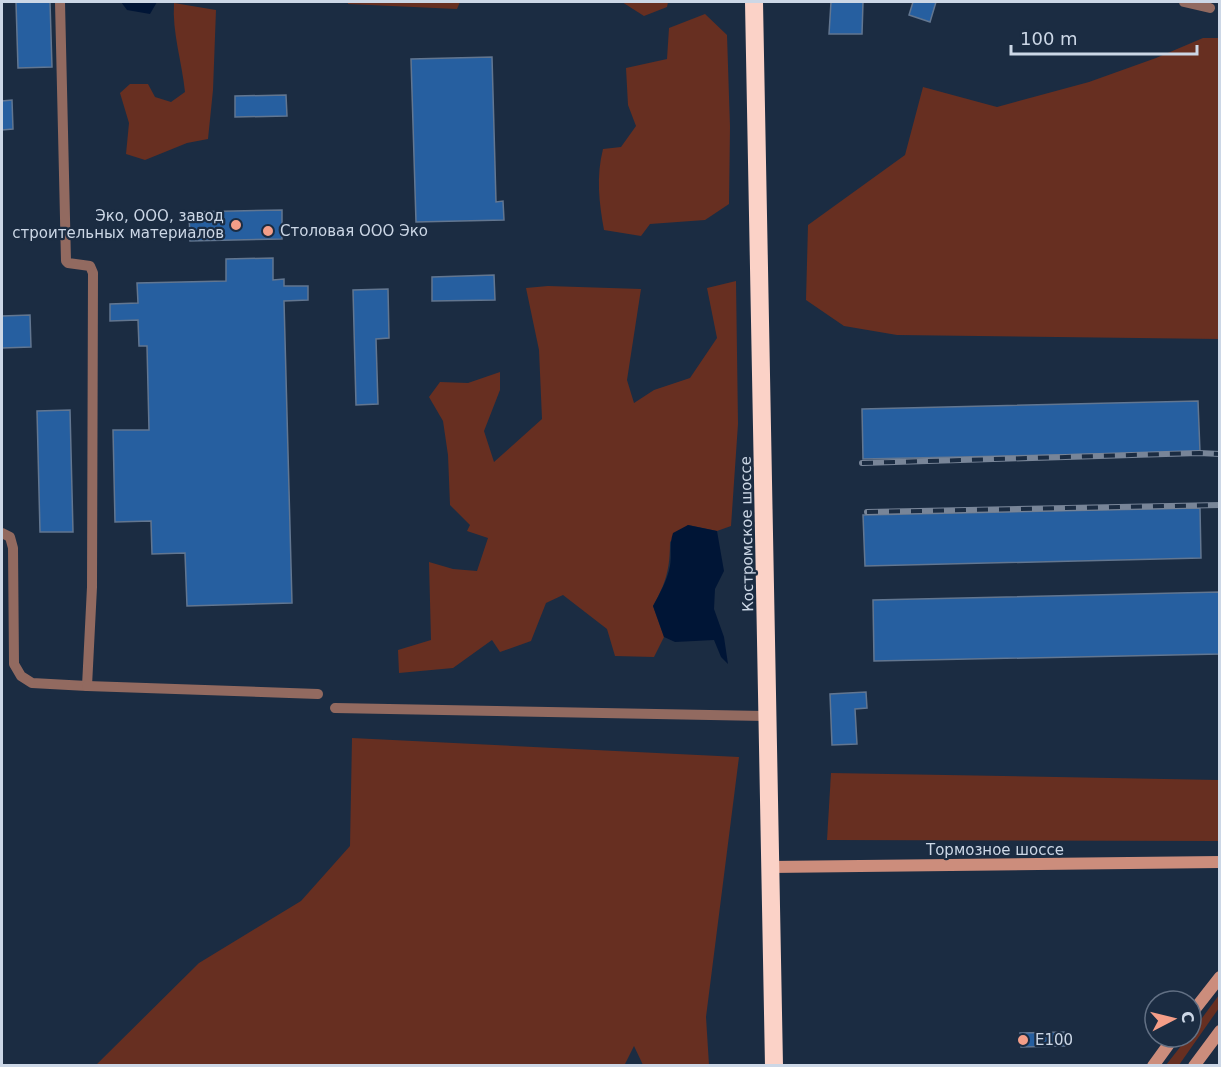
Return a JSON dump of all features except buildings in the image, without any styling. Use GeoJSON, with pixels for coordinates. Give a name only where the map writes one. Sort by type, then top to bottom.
{"type":"FeatureCollection","features":[{"type":"Feature","properties":{"kind":"highway","name":"Костромское шоссе"},"geometry":{"type":"LineString","coordinates":[[754,2],[774,1065]]}},
{"type":"Feature","properties":{"kind":"street"},"geometry":{"type":"LineString","coordinates":[[60,2],[66,261],[86,264],[90,266],[93,273],[92,587],[87,686]]}},
{"type":"Feature","properties":{"kind":"street"},"geometry":{"type":"LineString","coordinates":[[1184,2],[1210,8]]}},
{"type":"Feature","properties":{"kind":"street"},"geometry":{"type":"LineString","coordinates":[[2,533],[10,537],[13,548],[14,664],[21,676],[32,683],[318,694]]}},
{"type":"Feature","properties":{"kind":"street"},"geometry":{"type":"LineString","coordinates":[[335,708],[768,716]]}},
{"type":"Feature","properties":{"kind":"street","name":"Тормозное шоссе"},"geometry":{"type":"LineString","coordinates":[[770,867],[1220,862]]}},
{"type":"Feature","properties":{"kind":"street"},"geometry":{"type":"LineString","coordinates":[[1203,999],[1220,977]]}},
{"type":"Feature","properties":{"kind":"street"},"geometry":{"type":"LineString","coordinates":[[1194,1065],[1220,1031]]}},
{"type":"Feature","properties":{"kind":"street"},"geometry":{"type":"LineString","coordinates":[[1153,1065],[1165,1049]]}},
{"type":"Feature","properties":{"kind":"shaded area"},"geometry":{"type":"Polygon","coordinates":[[[348,2],[460,2],[457,9],[348,4],[348,2]]]}},
{"type":"Feature","properties":{"kind":"shaded area"},"geometry":{"type":"Polygon","coordinates":[[[622,2],[668,2],[667,7],[644,16],[622,2]]]}},
{"type":"Feature","properties":{"kind":"shaded area"},"geometry":{"type":"Polygon","coordinates":[[[174,3],[216,10],[213,90],[208,139],[187,143],[145,160],[126,154],[129,123],[120,93],[130,84],[148,84],[155,97],[171,102],[185,92],[176,36],[174,3]]]}},
{"type":"Feature","properties":{"kind":"shaded area"},"geometry":{"type":"Polygon","coordinates":[[[705,14],[727,35],[730,127],[729,204],[705,220],[650,224],[641,236],[604,230],[599,190],[603,149],[621,147],[636,126],[628,105],[626,68],[667,59],[669,28],[705,14]]]}},
{"type":"Feature","properties":{"kind":"shaded area"},"geometry":{"type":"Polygon","coordinates":[[[1203,38],[1219,38],[1219,339],[897,335],[844,326],[806,300],[808,225],[905,155],[923,87],[997,107],[1089,82],[1203,38]]]}},
{"type":"Feature","properties":{"kind":"shaded area"},"geometry":{"type":"Polygon","coordinates":[[[736,281],[738,424],[731,526],[717,531],[688,525],[670,542],[666,576],[653,606],[664,637],[654,657],[615,656],[607,629],[563,595],[546,603],[531,641],[500,652],[492,640],[453,668],[399,673],[398,650],[431,640],[429,562],[453,569],[477,571],[488,538],[467,531],[470,525],[450,505],[448,455],[443,421],[429,397],[440,382],[468,383],[500,372],[500,390],[484,431],[494,462],[542,419],[539,350],[526,288],[548,286],[641,289],[627,380],[634,403],[654,390],[690,378],[717,338],[707,288],[736,281]]]}},
{"type":"Feature","properties":{"kind":"shaded area"},"geometry":{"type":"Polygon","coordinates":[[[352,738],[739,757],[706,1017],[709,1065],[643,1065],[634,1046],[624,1066],[96,1065],[199,963],[301,901],[350,846],[352,738]]]}},
{"type":"Feature","properties":{"kind":"shaded area"},"geometry":{"type":"Polygon","coordinates":[[[831,773],[1219,780],[1219,841],[827,840],[831,773]]]}},
{"type":"Feature","properties":{"kind":"shaded area"},"geometry":{"type":"Polygon","coordinates":[[[1219,995],[1219,1008],[1203,1031],[1203,1017],[1219,995]]]}},
{"type":"Feature","properties":{"kind":"shaded area"},"geometry":{"type":"Polygon","coordinates":[[[1179,1049],[1190,1049],[1179,1065],[1166,1065],[1179,1049]]]}},
{"type":"Feature","properties":{"kind":"water"},"geometry":{"type":"Polygon","coordinates":[[[121,2],[157,2],[150,14],[127,10],[121,2]]]}},
{"type":"Feature","properties":{"kind":"water"},"geometry":{"type":"Polygon","coordinates":[[[688,525],[717,531],[724,571],[715,589],[714,609],[724,637],[728,664],[721,657],[714,640],[675,642],[664,637],[653,606],[669,571],[673,533],[688,525]]]}},
{"type":"Feature","properties":{"kind":"railway"},"geometry":{"type":"LineString","coordinates":[[862,463],[1220,454]]}},
{"type":"Feature","properties":{"kind":"railway"},"geometry":{"type":"LineString","coordinates":[[867,512],[1220,505]]}},
{"type":"Feature","properties":{"kind":"place","name":"Эко, ООО, завод строительных материалов"},"geometry":{"type":"Point","coordinates":[236,225]}},
{"type":"Feature","properties":{"kind":"place","name":"Столовая ООО Эко"},"geometry":{"type":"Point","coordinates":[268,231]}},
{"type":"Feature","properties":{"kind":"place","name":"E100"},"geometry":{"type":"Point","coordinates":[1023,1040]}}]}
